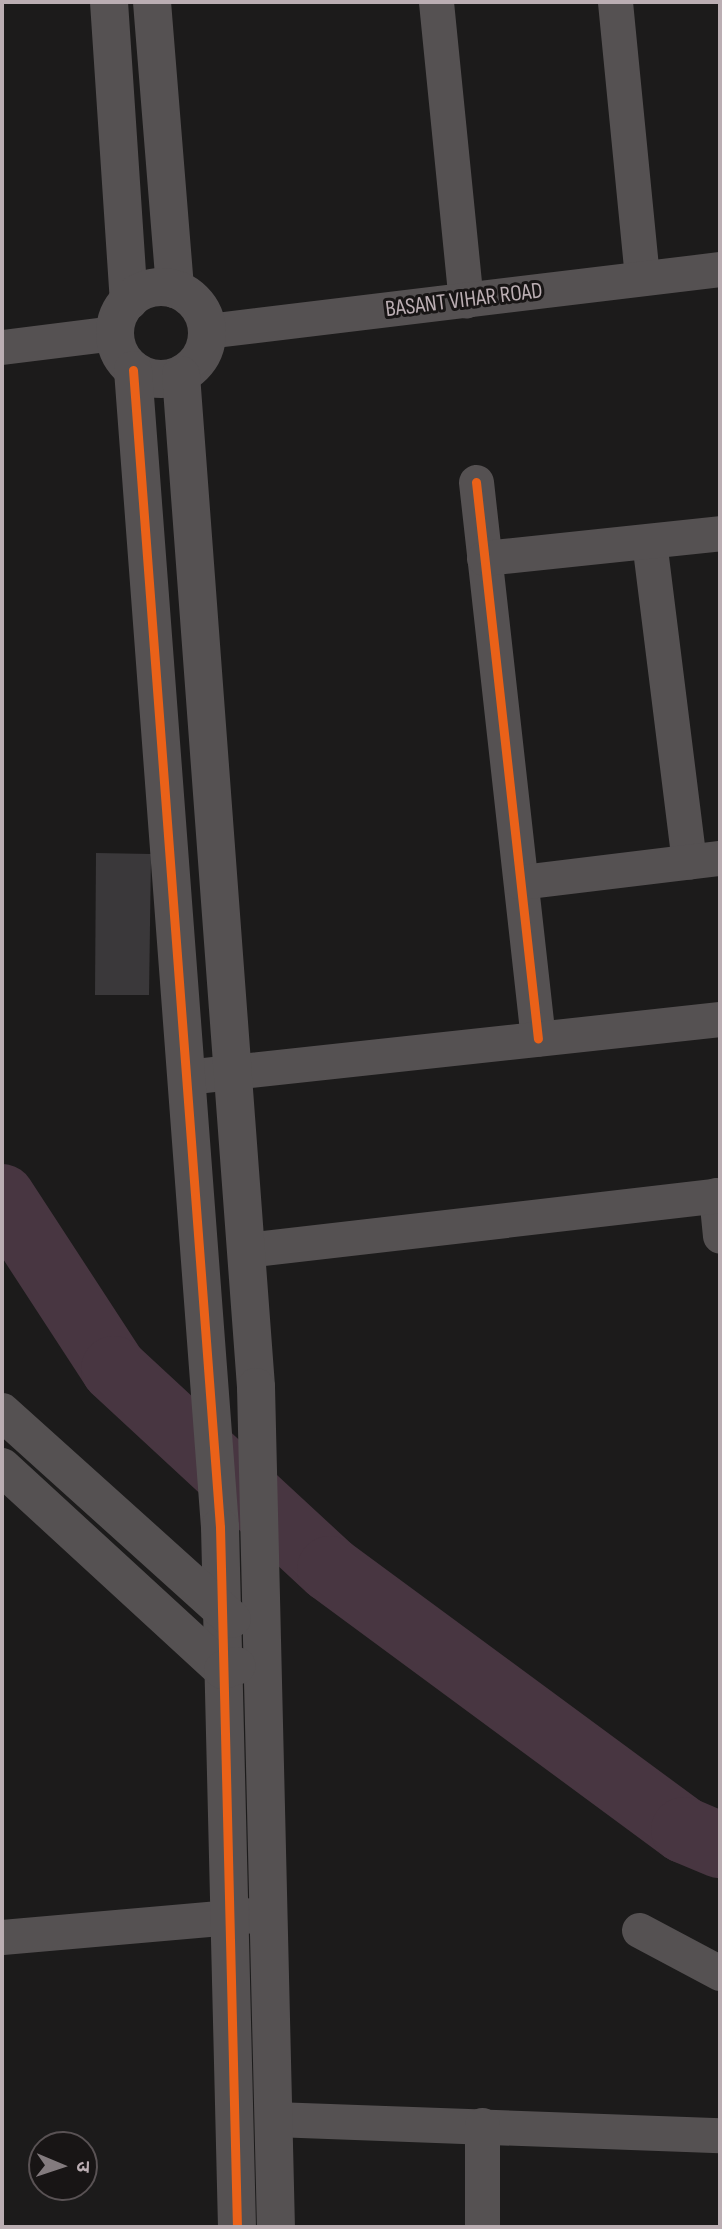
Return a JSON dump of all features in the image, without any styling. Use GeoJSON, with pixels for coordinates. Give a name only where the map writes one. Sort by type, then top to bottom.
{"type":"FeatureCollection","features":[{"type":"Feature","properties":{"kind":"street"},"geometry":{"type":"LineString","coordinates":[[109,2],[122,317],[118,351],[133,370],[186,1077],[210,1351],[220,1527],[227,1918],[237,2227]]}},
{"type":"Feature","properties":{"kind":"street"},"geometry":{"type":"LineString","coordinates":[[152,2],[175,289]]}},
{"type":"Feature","properties":{"kind":"street"},"geometry":{"type":"LineString","coordinates":[[436,2],[466,300]]}},
{"type":"Feature","properties":{"kind":"street"},"geometry":{"type":"LineString","coordinates":[[615,2],[642,278]]}},
{"type":"Feature","properties":{"kind":"street","name":"BASANT VIHAR ROAD"},"geometry":{"type":"LineString","coordinates":[[207,331],[720,269]]}},
{"type":"Feature","properties":{"kind":"street"},"geometry":{"type":"LineString","coordinates":[[2,347],[122,317],[149,289],[175,289],[193,299],[207,331],[198,363],[181,375],[165,380],[133,370]]}},
{"type":"Feature","properties":{"kind":"street"},"geometry":{"type":"LineString","coordinates":[[181,375],[256,1387],[265,1657],[276,2227]]}},
{"type":"Feature","properties":{"kind":"street"},"geometry":{"type":"LineString","coordinates":[[476,482],[538,1039]]}},
{"type":"Feature","properties":{"kind":"street"},"geometry":{"type":"LineString","coordinates":[[484,558],[720,533]]}},
{"type":"Feature","properties":{"kind":"street"},"geometry":{"type":"LineString","coordinates":[[520,882],[705,860],[649,541]]}},
{"type":"Feature","properties":{"kind":"street"},"geometry":{"type":"LineString","coordinates":[[186,1077],[720,1019]]}},
{"type":"Feature","properties":{"kind":"street"},"geometry":{"type":"LineString","coordinates":[[246,1250],[718,1195],[720,1236]]}},
{"type":"Feature","properties":{"kind":"street"},"geometry":{"type":"LineString","coordinates":[[2,1412],[222,1608],[265,1657]]}},
{"type":"Feature","properties":{"kind":"street"},"geometry":{"type":"LineString","coordinates":[[2,1467],[223,1670]]}},
{"type":"Feature","properties":{"kind":"street"},"geometry":{"type":"LineString","coordinates":[[223,1670],[265,1657]]}},
{"type":"Feature","properties":{"kind":"street"},"geometry":{"type":"LineString","coordinates":[[2,1937],[270,1914]]}},
{"type":"Feature","properties":{"kind":"street"},"geometry":{"type":"LineString","coordinates":[[639,1930],[720,1973]]}},
{"type":"Feature","properties":{"kind":"street"},"geometry":{"type":"LineString","coordinates":[[274,2119],[720,2135]]}},
{"type":"Feature","properties":{"kind":"street"},"geometry":{"type":"LineString","coordinates":[[482,2125],[482,2227]]}},
{"type":"Feature","properties":{"kind":"building"},"geometry":{"type":"Polygon","coordinates":[[[96,853],[151,854],[149,995],[95,995],[96,853]]]}},
{"type":"Feature","properties":{"kind":"waterway"},"geometry":{"type":"LineString","coordinates":[[2,1197],[114,1369],[330,1569],[684,1830],[720,1845]]}},
{"type":"Feature","properties":{"kind":"cycle path"},"geometry":{"type":"LineString","coordinates":[[133,370],[220,1527],[237,2227]]}},
{"type":"Feature","properties":{"kind":"cycle path"},"geometry":{"type":"LineString","coordinates":[[476,482],[538,1039]]}}]}
